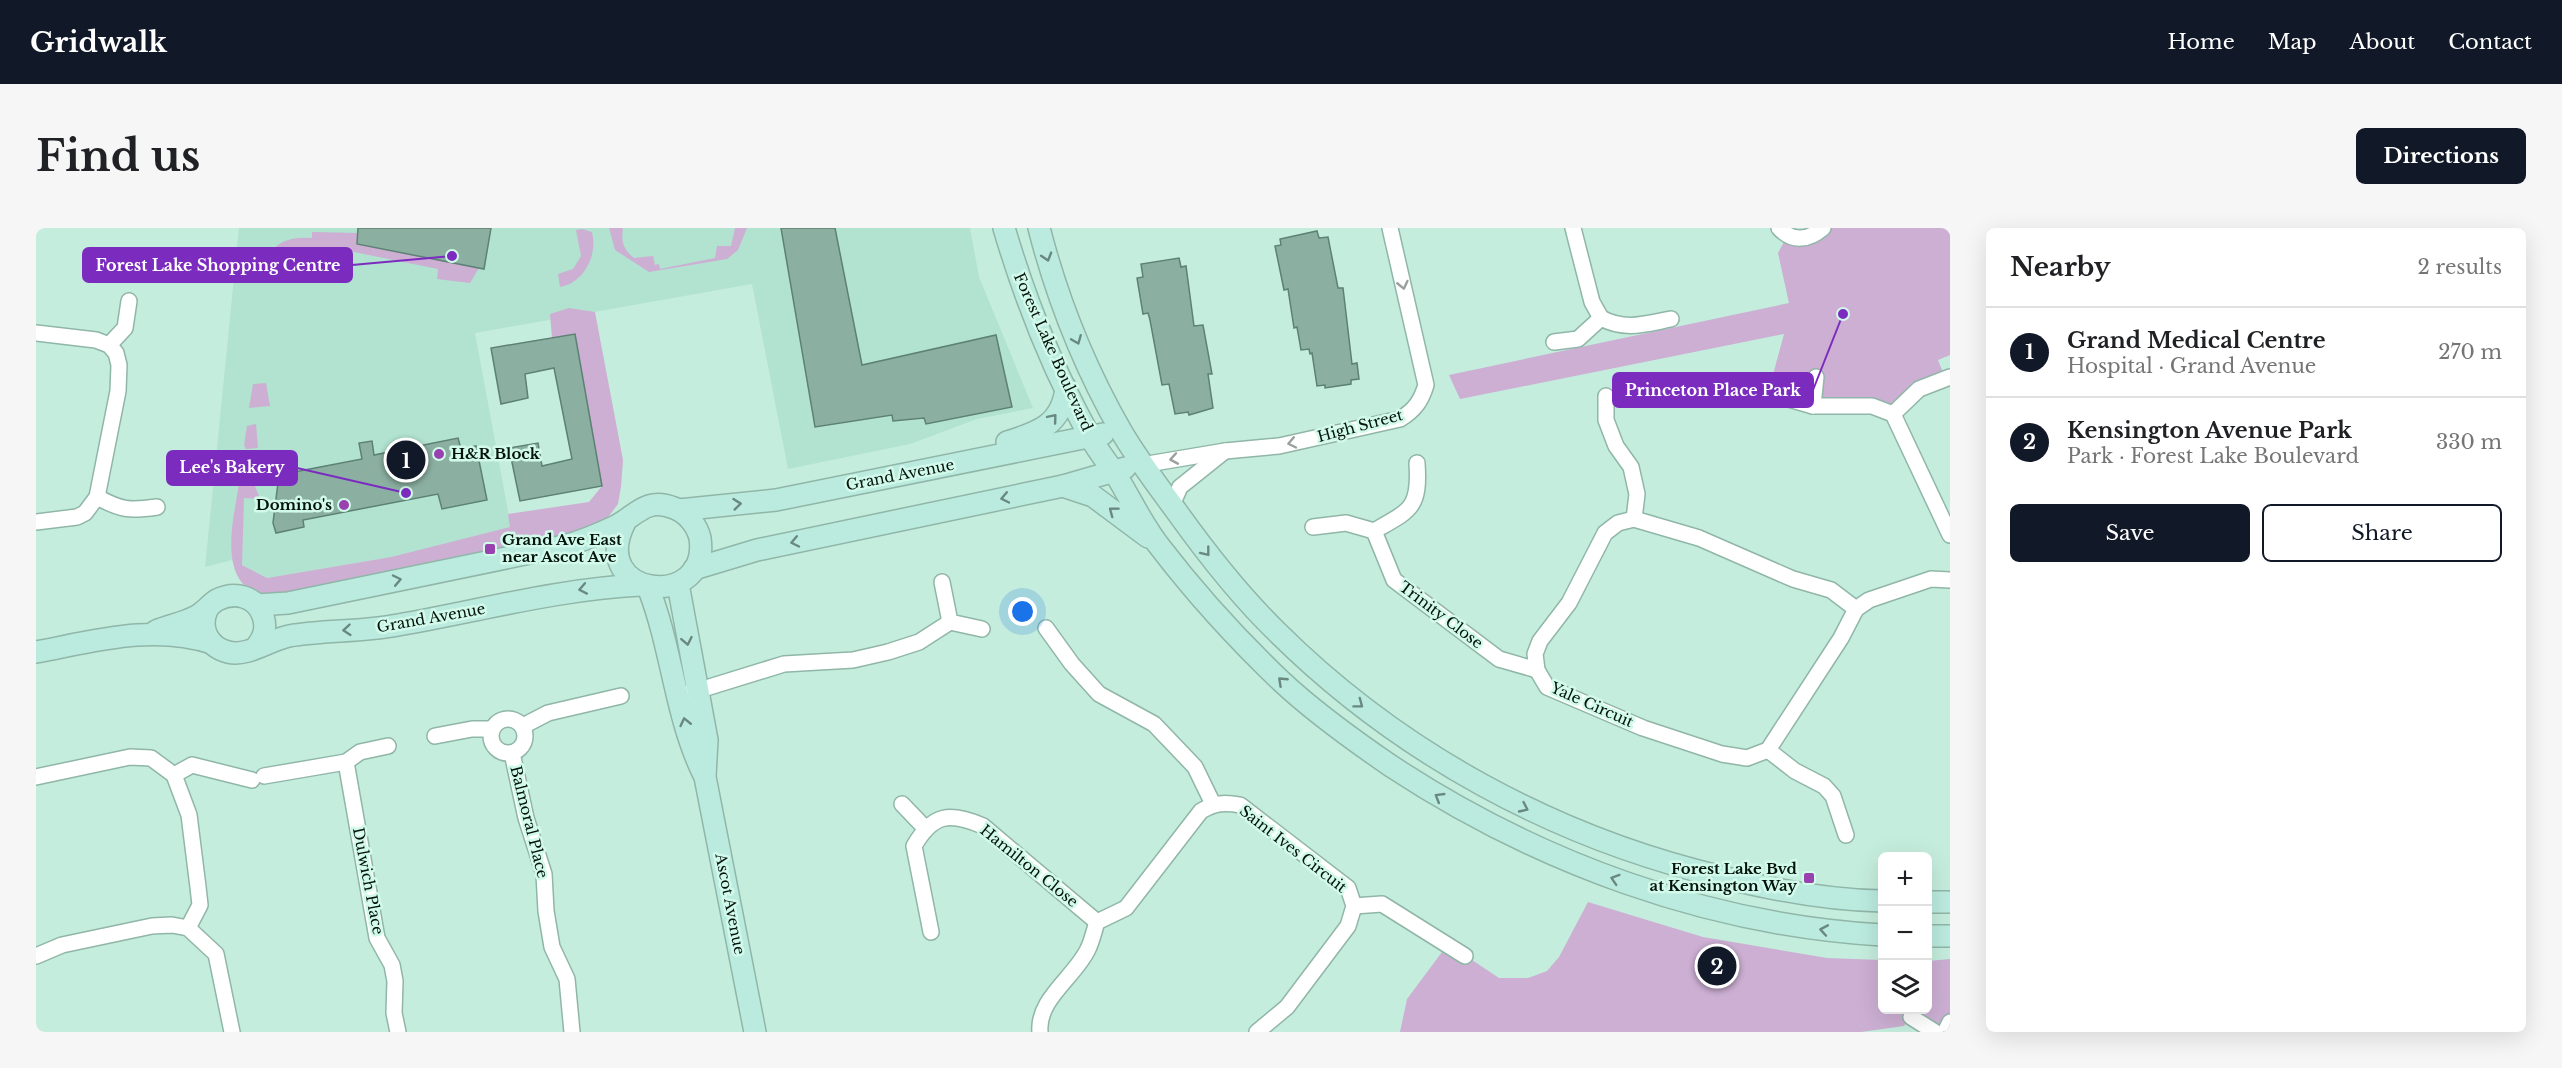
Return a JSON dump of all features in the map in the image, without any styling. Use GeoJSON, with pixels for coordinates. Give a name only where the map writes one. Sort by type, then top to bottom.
{"type":"FeatureCollection","features":[{"type":"Feature","properties":{"kind":"street","name":"Forest Lake Boulevard"},"geometry":{"type":"LineString","coordinates":[[1004,228],[1015,267],[1066,388],[1090,437],[1158,545],[1229,629],[1283,683],[1349,737],[1440,798],[1523,842],[1604,876],[1681,901],[1755,919],[1839,933],[1878,936]]}},
{"type":"Feature","properties":{"kind":"street","name":"Forest Lake Boulevard"},"geometry":{"type":"LineString","coordinates":[[1039,228],[1064,307],[1086,361],[1120,429],[1142,465],[1208,555],[1276,632],[1351,698],[1406,738],[1520,806],[1593,838],[1672,866],[1764,887],[1878,901]]}},
{"type":"Feature","properties":{"kind":"street","name":"High Street"},"geometry":{"type":"LineString","coordinates":[[1142,465],[1225,451],[1279,446],[1400,419],[1413,411],[1426,385],[1390,228]]}},
{"type":"Feature","properties":{"kind":"street"},"geometry":{"type":"LineString","coordinates":[[1573,228],[1592,302],[1601,318],[1613,325],[1632,327],[1671,319]]}},
{"type":"Feature","properties":{"kind":"street"},"geometry":{"type":"LineString","coordinates":[[1779,228],[1787,236],[1801,239],[1814,235],[1823,228]]}},
{"type":"Feature","properties":{"kind":"street"},"geometry":{"type":"LineString","coordinates":[[109,345],[125,328],[129,301]]}},
{"type":"Feature","properties":{"kind":"street"},"geometry":{"type":"LineString","coordinates":[[1554,342],[1578,339],[1601,318]]}},
{"type":"Feature","properties":{"kind":"street"},"geometry":{"type":"LineString","coordinates":[[36,333],[96,340],[109,345],[116,353],[119,365],[118,391],[97,497],[85,513],[77,517],[36,522]]}},
{"type":"Feature","properties":{"kind":"street"},"geometry":{"type":"LineString","coordinates":[[1813,405],[1816,377]]}},
{"type":"Feature","properties":{"kind":"street"},"geometry":{"type":"LineString","coordinates":[[1893,414],[1919,389],[1950,377]]}},
{"type":"Feature","properties":{"kind":"street"},"geometry":{"type":"LineString","coordinates":[[994,456],[997,446],[1041,431],[1062,406],[1066,388]]}},
{"type":"Feature","properties":{"kind":"street"},"geometry":{"type":"LineString","coordinates":[[1768,393],[1813,405],[1872,406],[1893,414],[1950,535]]}},
{"type":"Feature","properties":{"kind":"street"},"geometry":{"type":"LineString","coordinates":[[1606,396],[1606,420],[1616,446],[1631,467],[1637,494],[1634,519],[1699,538],[1793,579],[1830,590],[1856,609]]}},
{"type":"Feature","properties":{"kind":"street","name":"Grand Avenue"},"geometry":{"type":"LineString","coordinates":[[36,652],[150,633],[194,617],[207,610],[216,601],[231,596],[245,597],[257,605],[288,603],[564,546],[589,539],[625,522],[634,512],[645,507],[657,505],[679,510],[776,500],[1120,429]]}},
{"type":"Feature","properties":{"kind":"street"},"geometry":{"type":"LineString","coordinates":[[1172,505],[1180,487],[1225,451]]}},
{"type":"Feature","properties":{"kind":"street"},"geometry":{"type":"LineString","coordinates":[[1313,527],[1346,523],[1374,531],[1407,513],[1419,489],[1417,463]]}},
{"type":"Feature","properties":{"kind":"street"},"geometry":{"type":"LineString","coordinates":[[694,569],[757,550],[1063,486],[1142,465]]}},
{"type":"Feature","properties":{"kind":"street"},"geometry":{"type":"LineString","coordinates":[[1063,486],[1093,496],[1158,545]]}},
{"type":"Feature","properties":{"kind":"street"},"geometry":{"type":"LineString","coordinates":[[97,497],[114,506],[131,511],[157,507]]}},
{"type":"Feature","properties":{"kind":"street"},"geometry":{"type":"LineString","coordinates":[[678,584],[694,569],[700,553],[699,536],[692,521],[679,510]]}},
{"type":"Feature","properties":{"kind":"street","name":"Yale Circuit"},"geometry":{"type":"LineString","coordinates":[[1634,519],[1618,523],[1605,533],[1569,603],[1540,641],[1535,654],[1537,670],[1547,687],[1643,728],[1722,754],[1747,758],[1768,750]]}},
{"type":"Feature","properties":{"kind":"street"},"geometry":{"type":"LineString","coordinates":[[625,522],[618,535],[616,550],[620,564],[628,576],[645,586]]}},
{"type":"Feature","properties":{"kind":"street","name":"Trinity Close"},"geometry":{"type":"LineString","coordinates":[[1374,531],[1394,580],[1499,659],[1537,670]]}},
{"type":"Feature","properties":{"kind":"street"},"geometry":{"type":"LineString","coordinates":[[1846,835],[1833,796],[1824,786],[1795,771],[1768,750],[1841,638],[1856,609],[1869,600],[1931,579],[1950,579]]}},
{"type":"Feature","properties":{"kind":"street"},"geometry":{"type":"LineString","coordinates":[[942,582],[950,622]]}},
{"type":"Feature","properties":{"kind":"street","name":"Grand Avenue"},"geometry":{"type":"LineString","coordinates":[[150,633],[195,638],[212,643],[230,653],[244,652],[287,637],[395,626],[593,587],[664,588],[678,584]]}},
{"type":"Feature","properties":{"kind":"street","name":"Ascot Avenue"},"geometry":{"type":"LineString","coordinates":[[678,584],[688,694]]}},
{"type":"Feature","properties":{"kind":"street","name":"Ascot Avenue"},"geometry":{"type":"LineString","coordinates":[[645,586],[661,619],[706,740],[705,777],[755,1032]]}},
{"type":"Feature","properties":{"kind":"street"},"geometry":{"type":"LineString","coordinates":[[257,605],[265,627],[263,638],[257,646]]}},
{"type":"Feature","properties":{"kind":"street"},"geometry":{"type":"LineString","coordinates":[[207,610],[204,628],[212,643]]}},
{"type":"Feature","properties":{"kind":"street"},"geometry":{"type":"LineString","coordinates":[[688,694],[784,664],[853,660],[888,652],[919,642],[950,622],[982,629]]}},
{"type":"Feature","properties":{"kind":"street"},"geometry":{"type":"LineString","coordinates":[[1040,1032],[1039,1022],[1044,1009],[1088,950],[1097,922],[1126,908],[1201,811],[1213,804],[1195,767],[1154,724],[1099,693],[1072,664],[1046,628]]}},
{"type":"Feature","properties":{"kind":"street"},"geometry":{"type":"LineString","coordinates":[[435,736],[472,729],[492,729],[498,722],[507,718],[516,720],[523,726],[548,713],[621,696]]}},
{"type":"Feature","properties":{"kind":"street","name":"Balmoral Place"},"geometry":{"type":"LineString","coordinates":[[492,729],[491,740],[495,747],[505,753],[513,753],[525,742],[523,726]]}},
{"type":"Feature","properties":{"kind":"street"},"geometry":{"type":"LineString","coordinates":[[174,775],[192,765],[258,778],[346,762],[360,752],[388,746]]}},
{"type":"Feature","properties":{"kind":"street","name":"Balmoral Place"},"geometry":{"type":"LineString","coordinates":[[513,753],[526,818],[544,874],[546,910],[552,948],[567,979],[572,1032]]}},
{"type":"Feature","properties":{"kind":"street"},"geometry":{"type":"LineString","coordinates":[[36,777],[130,757],[150,758],[174,775],[189,814],[200,905],[188,928]]}},
{"type":"Feature","properties":{"kind":"street","name":"Dulwich Place"},"geometry":{"type":"LineString","coordinates":[[346,762],[377,938],[394,973],[394,1013],[398,1032]]}},
{"type":"Feature","properties":{"kind":"street","name":"Saint Ives Circuit"},"geometry":{"type":"LineString","coordinates":[[1213,804],[1225,802],[1240,805],[1348,888],[1354,906],[1348,926],[1294,998],[1257,1032]]}},
{"type":"Feature","properties":{"kind":"street"},"geometry":{"type":"LineString","coordinates":[[902,804],[924,828],[914,846],[931,932]]}},
{"type":"Feature","properties":{"kind":"street","name":"Hamilton Close"},"geometry":{"type":"LineString","coordinates":[[924,828],[945,818],[963,818],[983,826],[1097,922]]}},
{"type":"Feature","properties":{"kind":"street"},"geometry":{"type":"LineString","coordinates":[[1932,902],[1950,902]]}},
{"type":"Feature","properties":{"kind":"street"},"geometry":{"type":"LineString","coordinates":[[1354,906],[1382,904],[1465,956]]}},
{"type":"Feature","properties":{"kind":"street"},"geometry":{"type":"LineString","coordinates":[[36,956],[62,945],[152,926],[172,925],[188,928],[216,954],[232,1032]]}},
{"type":"Feature","properties":{"kind":"street"},"geometry":{"type":"LineString","coordinates":[[1932,936],[1950,936]]}},
{"type":"Feature","properties":{"kind":"street"},"geometry":{"type":"LineString","coordinates":[[1911,1017],[1935,1032]]}},
{"type":"Feature","properties":{"kind":"street"},"geometry":{"type":"LineString","coordinates":[[1945,1032],[1950,1022]]}},
{"type":"Feature","properties":{"kind":"shaded area"},"geometry":{"type":"Polygon","coordinates":[[[239,228],[970,228],[979,277],[1033,408],[977,419],[910,444],[788,469],[752,284],[475,333],[511,527],[391,557],[267,578],[232,560],[205,567],[239,228]]]}},
{"type":"Feature","properties":{"kind":"shaded area"},"geometry":{"type":"Polygon","coordinates":[[[609,228],[623,228],[622,237],[627,251],[634,258],[653,256],[655,265],[659,264],[660,269],[715,258],[717,246],[731,246],[735,228],[747,228],[738,250],[727,259],[649,272],[615,250],[609,228]]]}},
{"type":"Feature","properties":{"kind":"shaded area"},"geometry":{"type":"Polygon","coordinates":[[[1823,228],[1950,228],[1950,355],[1938,360],[1944,375],[1893,414],[1768,393],[1784,334],[1460,399],[1449,375],[1789,303],[1778,253],[1787,236],[1823,228]]]}},
{"type":"Feature","properties":{"kind":"shaded area"},"geometry":{"type":"Polygon","coordinates":[[[576,230],[592,232],[591,258],[576,280],[560,287],[558,274],[573,269],[581,256],[576,230]]]}},
{"type":"Feature","properties":{"kind":"shaded area"},"geometry":{"type":"Polygon","coordinates":[[[312,232],[358,233],[357,244],[479,268],[470,283],[437,279],[438,269],[349,251],[273,268],[272,280],[262,280],[267,260],[276,246],[291,239],[312,238],[312,232]]]}},
{"type":"Feature","properties":{"kind":"shaded area"},"geometry":{"type":"Polygon","coordinates":[[[569,308],[595,312],[623,460],[618,504],[606,520],[573,535],[280,596],[263,596],[247,588],[238,576],[231,547],[239,484],[248,481],[255,486],[260,499],[244,498],[242,565],[267,578],[391,557],[510,527],[508,514],[589,502],[602,486],[575,334],[552,338],[550,314],[569,308]]]}},
{"type":"Feature","properties":{"kind":"shaded area"},"geometry":{"type":"Polygon","coordinates":[[[266,383],[270,406],[249,408],[253,384],[266,383]]]}},
{"type":"Feature","properties":{"kind":"shaded area"},"geometry":{"type":"Polygon","coordinates":[[[256,424],[258,448],[246,449],[244,445],[247,426],[256,424]]]}},
{"type":"Feature","properties":{"kind":"shaded area"},"geometry":{"type":"Polygon","coordinates":[[[1588,902],[1703,937],[1827,958],[1878,960],[1878,1014],[1932,1014],[1932,961],[1950,959],[1950,1022],[1945,1032],[1911,1017],[1904,1026],[1861,1032],[1400,1032],[1407,999],[1448,944],[1499,978],[1528,978],[1547,971],[1559,957],[1588,902]]]}},
{"type":"Feature","properties":{"kind":"building"},"geometry":{"type":"Polygon","coordinates":[[[358,228],[491,228],[484,269],[357,244],[358,228]]]}},
{"type":"Feature","properties":{"kind":"building"},"geometry":{"type":"Polygon","coordinates":[[[781,228],[835,228],[862,365],[996,335],[1012,407],[926,424],[924,418],[893,421],[892,415],[815,427],[781,228]]]}},
{"type":"Feature","properties":{"kind":"building"},"geometry":{"type":"Polygon","coordinates":[[[1317,231],[1319,238],[1328,237],[1338,288],[1343,288],[1352,364],[1357,363],[1359,379],[1351,380],[1351,384],[1325,388],[1325,385],[1317,386],[1312,353],[1310,354],[1309,349],[1301,350],[1297,327],[1294,328],[1288,289],[1284,290],[1275,246],[1281,245],[1280,239],[1317,231]]]}},
{"type":"Feature","properties":{"kind":"building"},"geometry":{"type":"Polygon","coordinates":[[[1179,258],[1181,267],[1186,266],[1194,326],[1203,325],[1212,374],[1208,374],[1213,408],[1189,415],[1188,412],[1175,414],[1169,384],[1162,385],[1150,320],[1148,313],[1143,314],[1137,278],[1143,277],[1141,264],[1179,258]]]}},
{"type":"Feature","properties":{"kind":"building"},"geometry":{"type":"Polygon","coordinates":[[[575,334],[602,486],[520,501],[509,448],[538,443],[542,466],[572,459],[554,368],[525,374],[528,398],[501,404],[491,348],[575,334]]]}},
{"type":"Feature","properties":{"kind":"building"},"geometry":{"type":"Polygon","coordinates":[[[458,438],[461,449],[476,446],[487,500],[442,509],[438,494],[303,520],[304,527],[276,533],[273,523],[279,475],[362,459],[359,443],[372,441],[374,455],[458,438]]]}},
{"type":"Feature","properties":{"kind":"place","name":"Forest Lake Shopping Centre"},"geometry":{"type":"Point","coordinates":[452,256]}},
{"type":"Feature","properties":{"kind":"place","name":"Princeton Place Park"},"geometry":{"type":"Point","coordinates":[1843,314]}},
{"type":"Feature","properties":{"kind":"place","name":"H&R Block"},"geometry":{"type":"Point","coordinates":[439,454]}},
{"type":"Feature","properties":{"kind":"place","name":"Grand Medical Centre"},"geometry":{"type":"Point","coordinates":[406,460]}},
{"type":"Feature","properties":{"kind":"place","name":"Lee's Bakery"},"geometry":{"type":"Point","coordinates":[406,493]}},
{"type":"Feature","properties":{"kind":"place","name":"Domino's"},"geometry":{"type":"Point","coordinates":[344,505]}},
{"type":"Feature","properties":{"kind":"place","name":"Grand Ave East near Ascot Ave"},"geometry":{"type":"Point","coordinates":[490,549]}},
{"type":"Feature","properties":{"kind":"place","name":"Forest Lake Bvd at Kensington Way"},"geometry":{"type":"Point","coordinates":[1809,878]}},
{"type":"Feature","properties":{"kind":"place","name":"Kensington Avenue Park"},"geometry":{"type":"Point","coordinates":[1717,966]}}]}
